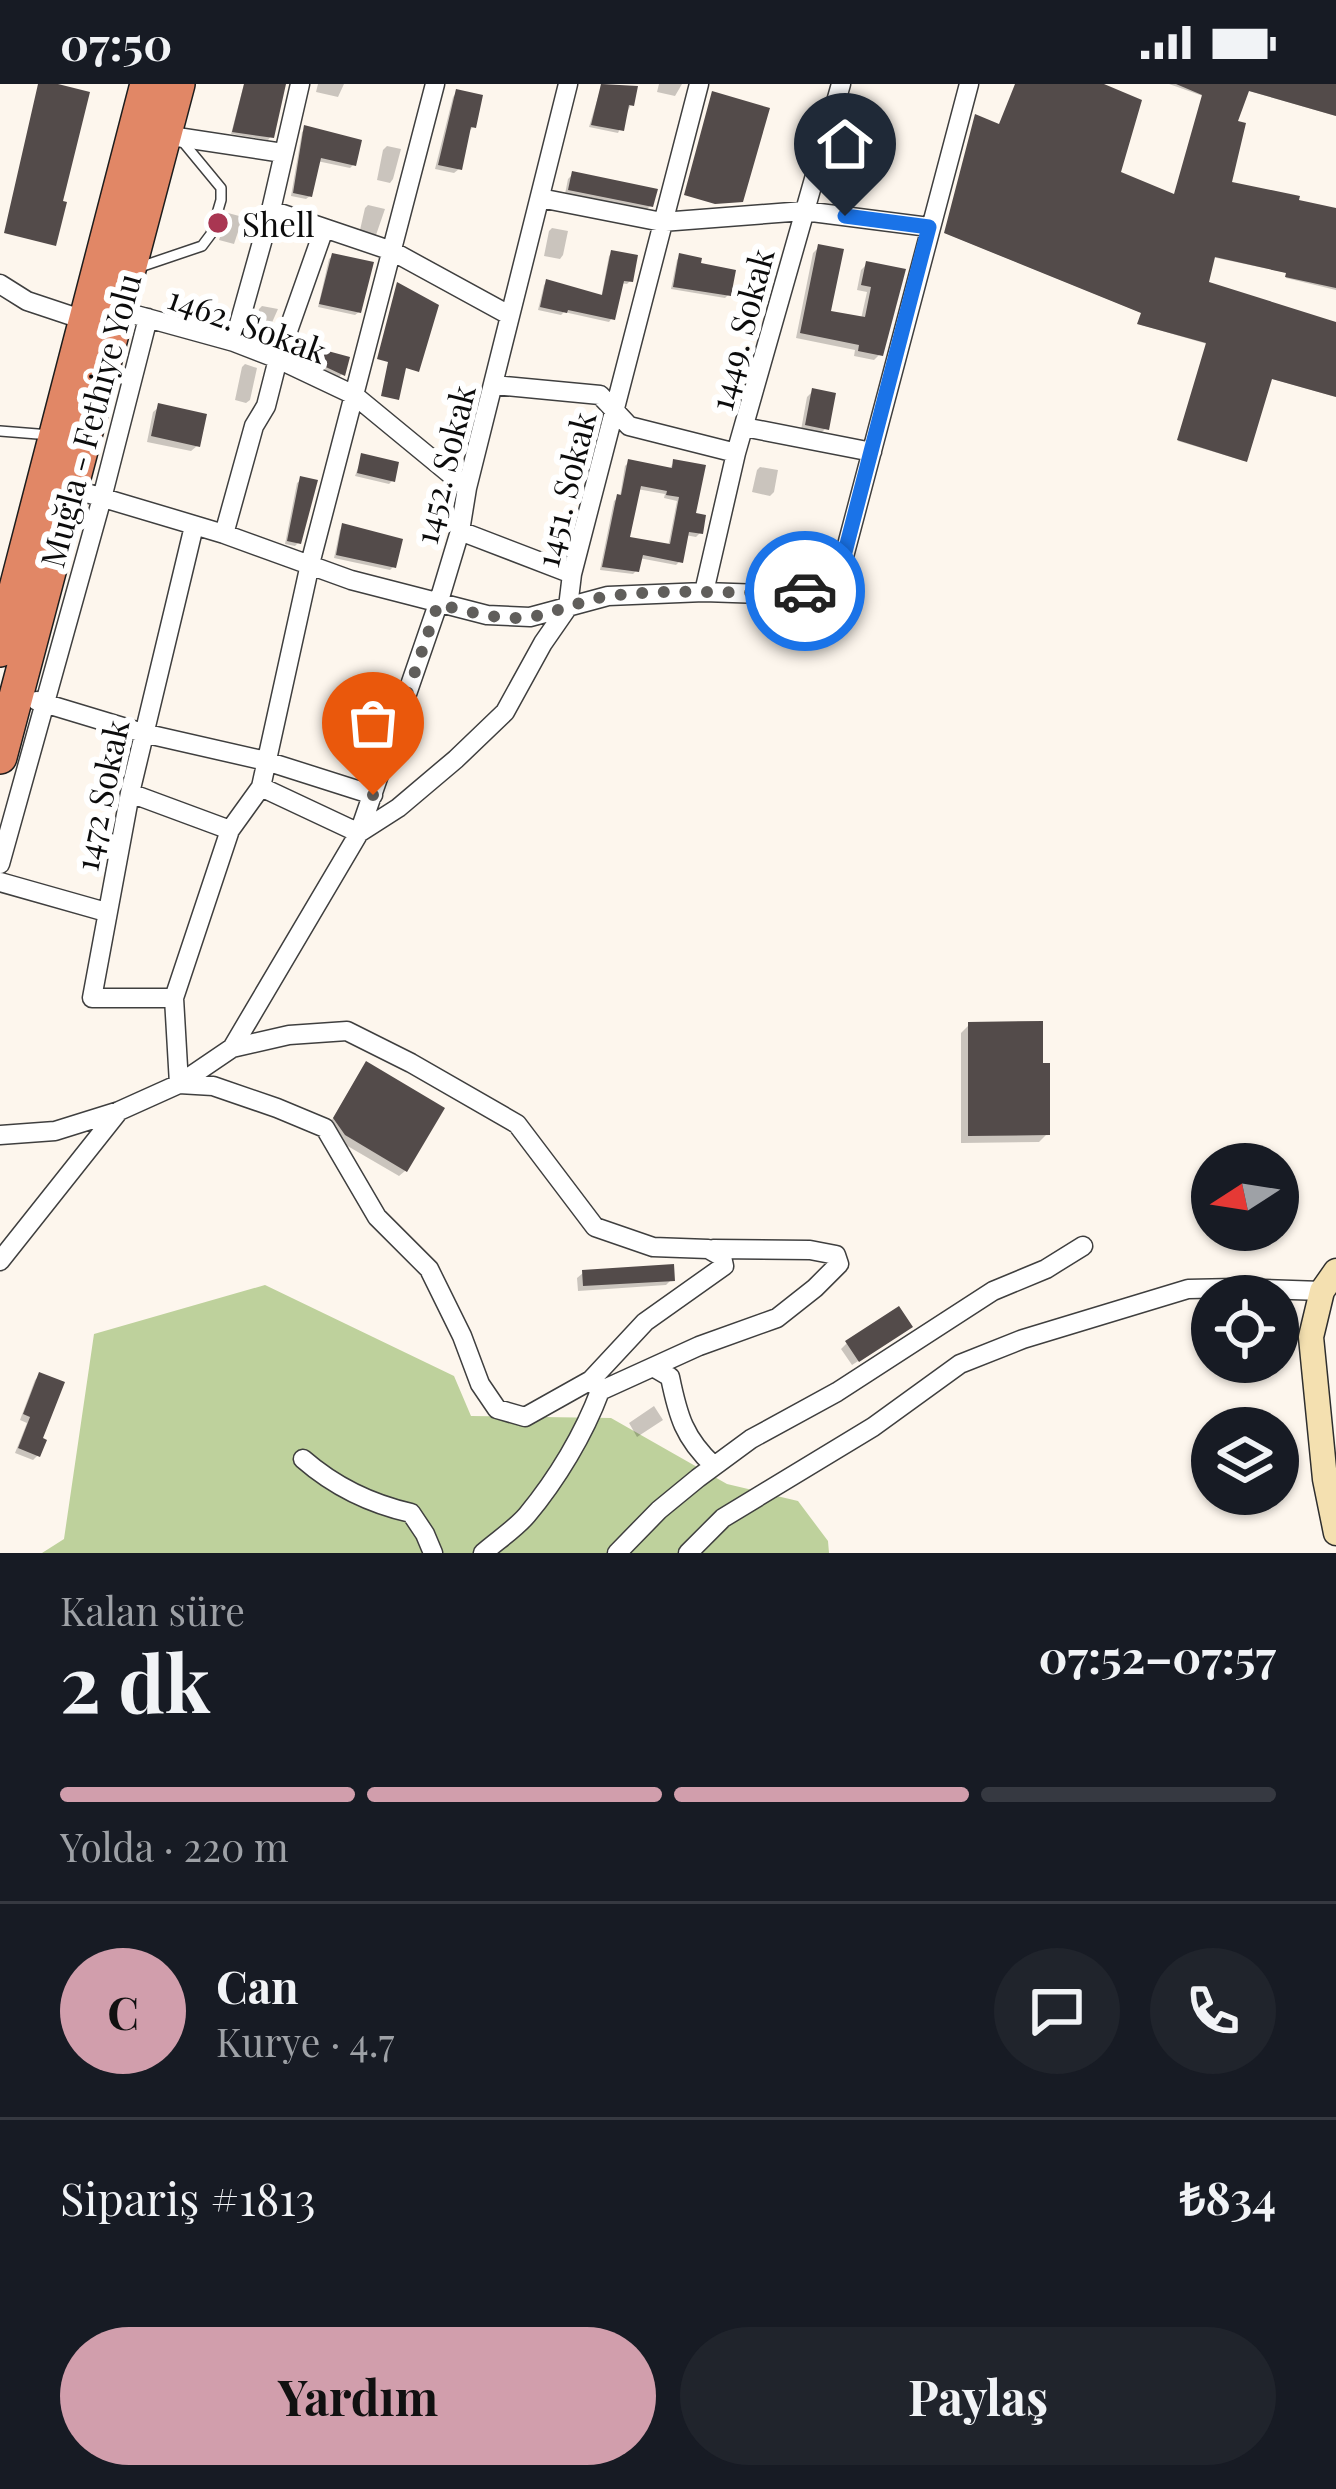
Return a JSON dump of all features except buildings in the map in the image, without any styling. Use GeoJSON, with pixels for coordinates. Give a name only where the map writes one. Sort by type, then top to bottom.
{"type":"FeatureCollection","features":[{"type":"Feature","properties":{"kind":"highway","name":"Muğla - Fethiye Yolu"},"geometry":{"type":"LineString","coordinates":[[0,650],[147,84]]}},
{"type":"Feature","properties":{"kind":"highway","name":"Muğla - Fethiye Yolu"},"geometry":{"type":"LineString","coordinates":[[0,757],[30,699],[86,493],[133,314],[129,270],[172,136],[178,84]]}},
{"type":"Feature","properties":{"kind":"main road"},"geometry":{"type":"LineString","coordinates":[[1329,1281],[1311,1337],[1324,1479],[1336,1533]]}},
{"type":"Feature","properties":{"kind":"street"},"geometry":{"type":"LineString","coordinates":[[233,342],[271,210],[300,84]]}},
{"type":"Feature","properties":{"kind":"street"},"geometry":{"type":"LineString","coordinates":[[232,1048],[289,1034],[346,1030],[517,1124],[595,1227],[653,1247],[810,1250],[836,1256],[839,1264],[777,1318],[596,1385],[525,1417],[497,1409],[480,1384],[429,1269],[377,1217],[325,1128],[213,1086],[179,1084],[174,998],[230,830],[261,787],[310,564],[435,84]]}},
{"type":"Feature","properties":{"kind":"street","name":"1452. Sokak"},"geometry":{"type":"LineString","coordinates":[[0,1135],[56,1131],[119,1111],[179,1084],[232,1048],[359,833],[460,531],[568,84]]}},
{"type":"Feature","properties":{"kind":"street","name":"1451. Sokak"},"geometry":{"type":"LineString","coordinates":[[359,833],[398,808],[505,712],[568,607],[572,574],[699,84]]}},
{"type":"Feature","properties":{"kind":"street","name":"1449. Sokak"},"geometry":{"type":"LineString","coordinates":[[704,592],[736,453],[841,84]]}},
{"type":"Feature","properties":{"kind":"street"},"geometry":{"type":"LineString","coordinates":[[86,493],[224,534],[352,580],[438,604],[509,617],[608,596],[762,594],[837,583],[969,84]]}},
{"type":"Feature","properties":{"kind":"street"},"geometry":{"type":"LineString","coordinates":[[172,136],[283,153]]}},
{"type":"Feature","properties":{"kind":"street"},"geometry":{"type":"LineString","coordinates":[[540,198],[662,222],[804,211],[929,227]]}},
{"type":"Feature","properties":{"kind":"street"},"geometry":{"type":"LineString","coordinates":[[271,210],[392,251],[509,315]]}},
{"type":"Feature","properties":{"kind":"street"},"geometry":{"type":"LineString","coordinates":[[224,534],[254,425],[266,406],[325,229]]}},
{"type":"Feature","properties":{"kind":"street"},"geometry":{"type":"LineString","coordinates":[[0,284],[27,301],[84,320]]}},
{"type":"Feature","properties":{"kind":"street","name":"1462. Sokak"},"geometry":{"type":"LineString","coordinates":[[133,314],[233,342],[354,395],[467,488]]}},
{"type":"Feature","properties":{"kind":"street"},"geometry":{"type":"LineString","coordinates":[[494,385],[600,395],[629,426],[736,453]]}},
{"type":"Feature","properties":{"kind":"street"},"geometry":{"type":"LineString","coordinates":[[744,427],[872,452]]}},
{"type":"Feature","properties":{"kind":"street","name":"1472 Sokak"},"geometry":{"type":"LineString","coordinates":[[174,998],[92,998],[130,793],[194,526]]}},
{"type":"Feature","properties":{"kind":"street"},"geometry":{"type":"LineString","coordinates":[[460,531],[572,574]]}},
{"type":"Feature","properties":{"kind":"street"},"geometry":{"type":"LineString","coordinates":[[0,864],[30,699],[143,733],[266,761],[373,795]]}},
{"type":"Feature","properties":{"kind":"street"},"geometry":{"type":"LineString","coordinates":[[261,787],[359,833]]}},
{"type":"Feature","properties":{"kind":"street"},"geometry":{"type":"LineString","coordinates":[[130,793],[230,830]]}},
{"type":"Feature","properties":{"kind":"street"},"geometry":{"type":"LineString","coordinates":[[0,882],[106,912]]}},
{"type":"Feature","properties":{"kind":"street"},"geometry":{"type":"LineString","coordinates":[[0,1261],[119,1111]]}},
{"type":"Feature","properties":{"kind":"street"},"geometry":{"type":"LineString","coordinates":[[617,1553],[659,1510],[752,1439],[837,1392],[993,1291],[1083,1246]]}},
{"type":"Feature","properties":{"kind":"street"},"geometry":{"type":"LineString","coordinates":[[484,1553],[525,1517],[587,1424],[596,1385],[644,1322],[724,1266],[722,1257],[708,1249]]}},
{"type":"Feature","properties":{"kind":"street"},"geometry":{"type":"LineString","coordinates":[[688,1553],[723,1518],[873,1427],[960,1364],[1022,1339],[1188,1289],[1329,1281]]}},
{"type":"Feature","properties":{"kind":"street"},"geometry":{"type":"LineString","coordinates":[[653,1367],[670,1377],[678,1417],[694,1448],[714,1466]]}},
{"type":"Feature","properties":{"kind":"street"},"geometry":{"type":"LineString","coordinates":[[303,1459],[327,1480],[386,1508],[411,1513],[433,1553]]}},
{"type":"Feature","properties":{"kind":"lane"},"geometry":{"type":"LineString","coordinates":[[129,270],[182,255],[202,246],[211,234],[220,188],[172,136]]}},
{"type":"Feature","properties":{"kind":"lane"},"geometry":{"type":"LineString","coordinates":[[0,431],[55,435]]}},
{"type":"Feature","properties":{"kind":"green space"},"geometry":{"type":"Polygon","coordinates":[[[265,1285],[454,1376],[471,1416],[611,1418],[727,1484],[798,1501],[828,1541],[829,1553],[42,1553],[64,1539],[94,1334],[265,1285]]]}},
{"type":"Feature","properties":{"kind":"way so far"},"geometry":{"type":"LineString","coordinates":[[373,795],[438,604],[509,617],[608,596],[805,591]]}},
{"type":"Feature","properties":{"kind":"place","name":"Shell"},"geometry":{"type":"Point","coordinates":[218,223]}},
{"type":"Feature","properties":{"kind":"route"},"geometry":{"type":"LineString","coordinates":[[805,591],[837,583],[929,227],[845,216]]}}]}
